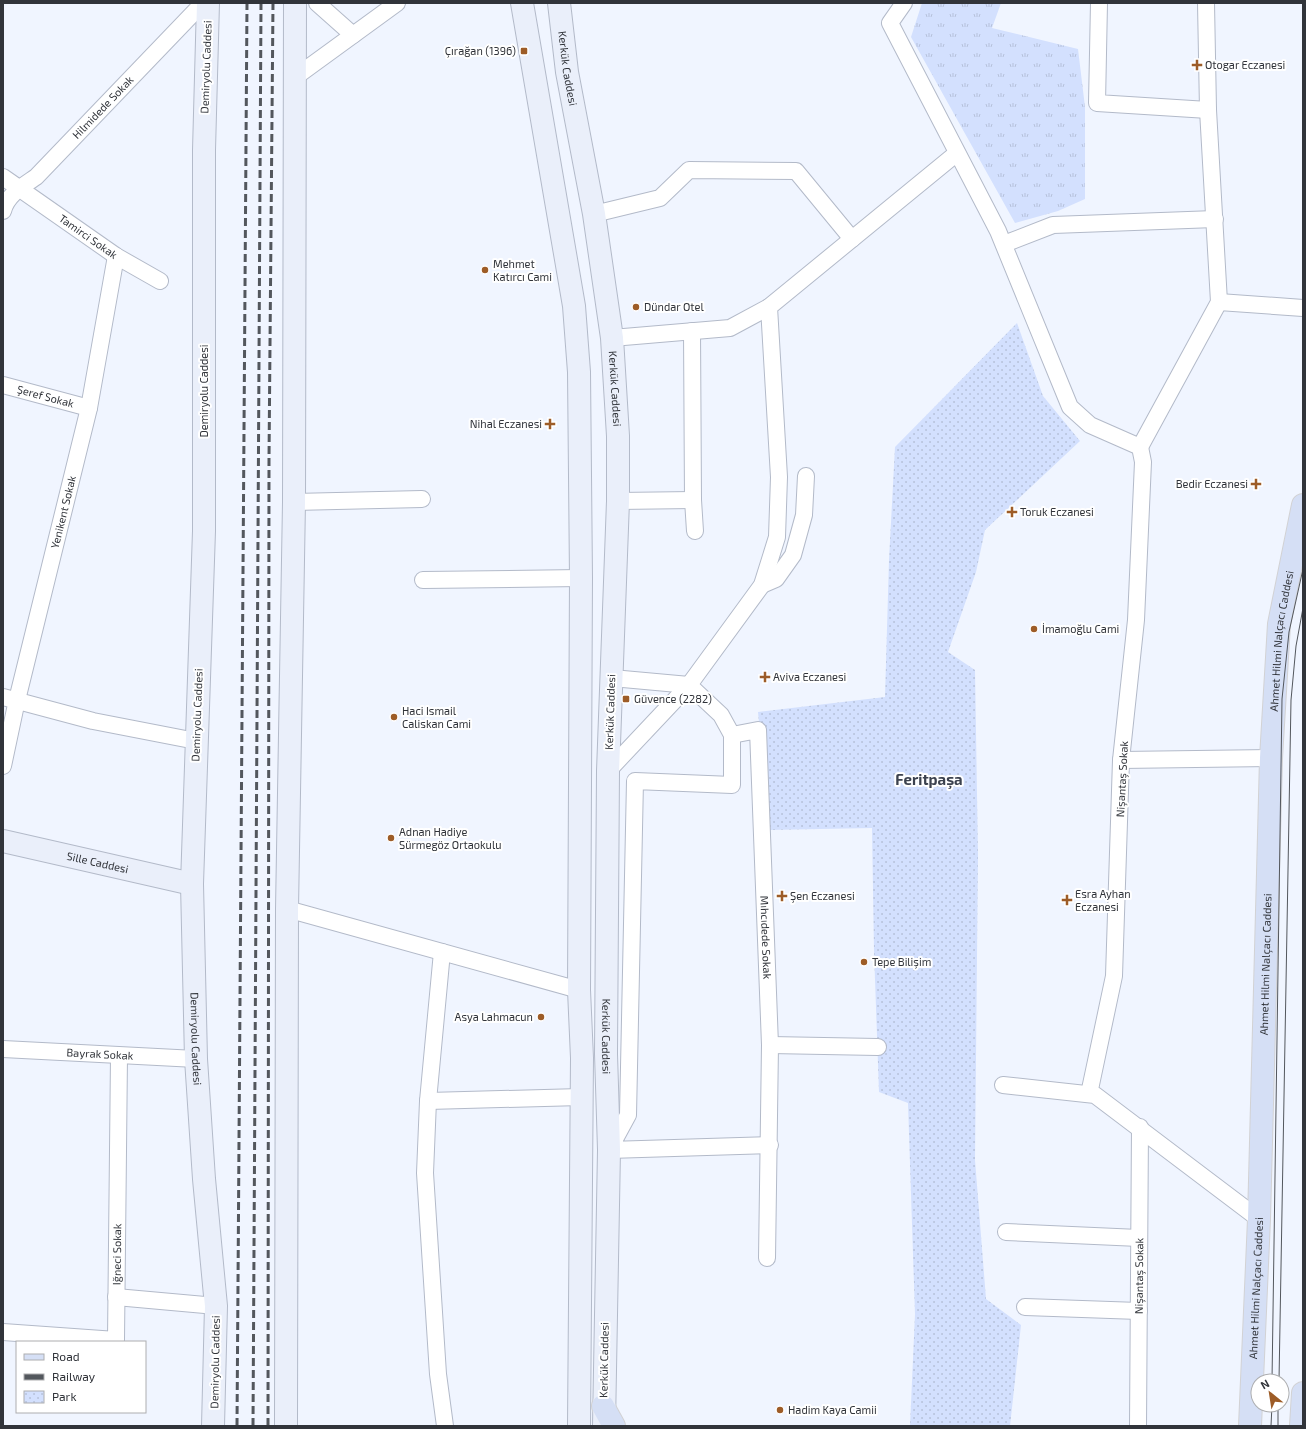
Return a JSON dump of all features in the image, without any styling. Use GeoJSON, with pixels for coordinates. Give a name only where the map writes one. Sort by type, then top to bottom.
{"type":"FeatureCollection","features":[{"type":"Feature","properties":{"kind":"main road","name":"Ahmet Hilmi Nalçacı Caddesi"},"geometry":{"type":"LineString","coordinates":[[1250,1426],[1259,1220],[1271,758],[1280,624],[1303,505]]}},
{"type":"Feature","properties":{"kind":"main road"},"geometry":{"type":"LineString","coordinates":[[1301,1426],[1303,1393]]}},
{"type":"Feature","properties":{"kind":"main road"},"geometry":{"type":"LineString","coordinates":[[604,1416],[614,1426]]}},
{"type":"Feature","properties":{"kind":"street","name":"Hilmidede Sokak"},"geometry":{"type":"LineString","coordinates":[[3,211],[5,205],[18,189],[36,177],[204,3]]}},
{"type":"Feature","properties":{"kind":"street","name":"Demiryolu Caddesi"},"geometry":{"type":"LineString","coordinates":[[208,3],[204,158],[204,531],[192,884],[196,1059],[204,1179],[216,1306],[213,1426]]}},
{"type":"Feature","properties":{"kind":"street"},"geometry":{"type":"LineString","coordinates":[[286,1426],[287,909],[294,502],[295,3]]}},
{"type":"Feature","properties":{"kind":"street"},"geometry":{"type":"LineString","coordinates":[[317,3],[353,35]]}},
{"type":"Feature","properties":{"kind":"street"},"geometry":{"type":"LineString","coordinates":[[294,78],[397,3]]}},
{"type":"Feature","properties":{"kind":"street"},"geometry":{"type":"LineString","coordinates":[[522,3],[574,306],[579,372],[581,578],[579,990],[582,1058],[579,1426]]}},
{"type":"Feature","properties":{"kind":"street","name":"Kerkük Caddesi"},"geometry":{"type":"LineString","coordinates":[[559,3],[567,72],[594,214],[612,338],[618,436],[618,501],[608,771],[606,1054],[609,1150],[604,1416]]}},
{"type":"Feature","properties":{"kind":"street"},"geometry":{"type":"LineString","coordinates":[[904,3],[890,23],[1004,244],[1070,407],[1090,424],[1142,455],[1219,302],[1208,110],[1206,3]]}},
{"type":"Feature","properties":{"kind":"street"},"geometry":{"type":"LineString","coordinates":[[1099,3],[1097,103],[1208,110]]}},
{"type":"Feature","properties":{"kind":"street"},"geometry":{"type":"LineString","coordinates":[[612,338],[730,328],[769,307],[958,153]]}},
{"type":"Feature","properties":{"kind":"street"},"geometry":{"type":"LineString","coordinates":[[594,214],[660,198],[689,170],[796,171],[852,240]]}},
{"type":"Feature","properties":{"kind":"street","name":"Tamirci Sokak"},"geometry":{"type":"LineString","coordinates":[[3,177],[18,189],[116,256],[160,281]]}},
{"type":"Feature","properties":{"kind":"street"},"geometry":{"type":"LineString","coordinates":[[1004,244],[1054,225],[1215,219]]}},
{"type":"Feature","properties":{"kind":"street","name":"Yenikent Sokak"},"geometry":{"type":"LineString","coordinates":[[3,766],[10,699],[89,408],[116,256]]}},
{"type":"Feature","properties":{"kind":"street"},"geometry":{"type":"LineString","coordinates":[[1219,302],[1303,308]]}},
{"type":"Feature","properties":{"kind":"street"},"geometry":{"type":"LineString","coordinates":[[608,771],[689,685],[762,585],[777,537],[779,477],[769,307]]}},
{"type":"Feature","properties":{"kind":"street"},"geometry":{"type":"LineString","coordinates":[[692,331],[693,500],[695,531]]}},
{"type":"Feature","properties":{"kind":"street","name":"Şeref Sokak"},"geometry":{"type":"LineString","coordinates":[[3,385],[89,408]]}},
{"type":"Feature","properties":{"kind":"street","name":"Nişantaş Sokak"},"geometry":{"type":"LineString","coordinates":[[1089,1094],[1114,976],[1122,760],[1136,620],[1142,455]]}},
{"type":"Feature","properties":{"kind":"street"},"geometry":{"type":"LineString","coordinates":[[762,585],[776,579],[794,555],[804,515],[806,476]]}},
{"type":"Feature","properties":{"kind":"street"},"geometry":{"type":"LineString","coordinates":[[294,502],[422,499]]}},
{"type":"Feature","properties":{"kind":"street"},"geometry":{"type":"LineString","coordinates":[[618,501],[693,500]]}},
{"type":"Feature","properties":{"kind":"street"},"geometry":{"type":"LineString","coordinates":[[423,580],[581,578]]}},
{"type":"Feature","properties":{"kind":"street"},"geometry":{"type":"LineString","coordinates":[[609,1150],[628,1115],[635,781],[732,785],[732,735],[721,715],[689,685],[612,678]]}},
{"type":"Feature","properties":{"kind":"street"},"geometry":{"type":"LineString","coordinates":[[10,699],[92,721],[196,741]]}},
{"type":"Feature","properties":{"kind":"street","name":"Mıhcıdede Sokak"},"geometry":{"type":"LineString","coordinates":[[732,735],[758,730],[770,1045],[770,1145],[767,1258]]}},
{"type":"Feature","properties":{"kind":"street"},"geometry":{"type":"LineString","coordinates":[[1122,760],[1271,758]]}},
{"type":"Feature","properties":{"kind":"street","name":"Sille Caddesi"},"geometry":{"type":"LineString","coordinates":[[3,841],[192,884]]}},
{"type":"Feature","properties":{"kind":"street"},"geometry":{"type":"LineString","coordinates":[[287,909],[579,990]]}},
{"type":"Feature","properties":{"kind":"street"},"geometry":{"type":"LineString","coordinates":[[442,952],[428,1101],[425,1173],[438,1374],[445,1426]]}},
{"type":"Feature","properties":{"kind":"street"},"geometry":{"type":"LineString","coordinates":[[770,1045],[878,1047]]}},
{"type":"Feature","properties":{"kind":"street","name":"Bayrak Sokak"},"geometry":{"type":"LineString","coordinates":[[3,1049],[196,1059]]}},
{"type":"Feature","properties":{"kind":"street","name":"Iğneci Sokak"},"geometry":{"type":"LineString","coordinates":[[3,1332],[116,1340],[119,1056]]}},
{"type":"Feature","properties":{"kind":"street"},"geometry":{"type":"LineString","coordinates":[[1003,1085],[1095,1095],[1140,1127],[1259,1220]]}},
{"type":"Feature","properties":{"kind":"street"},"geometry":{"type":"LineString","coordinates":[[428,1101],[581,1097]]}},
{"type":"Feature","properties":{"kind":"street","name":"Nişantaş Sokak"},"geometry":{"type":"LineString","coordinates":[[1138,1426],[1140,1127]]}},
{"type":"Feature","properties":{"kind":"street"},"geometry":{"type":"LineString","coordinates":[[609,1150],[770,1145]]}},
{"type":"Feature","properties":{"kind":"street"},"geometry":{"type":"LineString","coordinates":[[1006,1232],[1139,1238]]}},
{"type":"Feature","properties":{"kind":"street"},"geometry":{"type":"LineString","coordinates":[[116,1297],[216,1306]]}},
{"type":"Feature","properties":{"kind":"street"},"geometry":{"type":"LineString","coordinates":[[1025,1307],[1139,1311]]}},
{"type":"Feature","properties":{"kind":"green space"},"geometry":{"type":"Polygon","coordinates":[[[922,3],[1001,3],[992,28],[1078,49],[1085,107],[1085,199],[1058,211],[1015,223],[911,37],[922,3]]]}},
{"type":"Feature","properties":{"kind":"green space"},"geometry":{"type":"Polygon","coordinates":[[[1017,323],[1043,396],[1080,441],[985,530],[976,572],[948,652],[975,670],[978,855],[975,1160],[986,1299],[1021,1325],[1010,1426],[910,1426],[915,1314],[908,1103],[879,1092],[874,951],[872,828],[769,830],[758,712],[885,697],[889,560],[895,447],[1017,323]]]}},
{"type":"Feature","properties":{"kind":"tram line"},"geometry":{"type":"LineString","coordinates":[[1272,1373],[1282,699],[1289,632],[1303,569]]}},
{"type":"Feature","properties":{"kind":"tram line"},"geometry":{"type":"LineString","coordinates":[[1279,1373],[1291,700],[1296,646],[1303,608]]}},
{"type":"Feature","properties":{"kind":"tram line"},"geometry":{"type":"LineString","coordinates":[[1271,1426],[1272,1413]]}},
{"type":"Feature","properties":{"kind":"tram line"},"geometry":{"type":"LineString","coordinates":[[1278,1413],[1278,1426]]}},
{"type":"Feature","properties":{"kind":"railway"},"geometry":{"type":"LineString","coordinates":[[237,1426],[247,3]]}},
{"type":"Feature","properties":{"kind":"railway"},"geometry":{"type":"LineString","coordinates":[[253,1426],[261,3]]}},
{"type":"Feature","properties":{"kind":"railway"},"geometry":{"type":"LineString","coordinates":[[268,1426],[269,459],[273,3]]}},
{"type":"Feature","properties":{"kind":"place","name":"Çırağan (1396)"},"geometry":{"type":"Point","coordinates":[524,51]}},
{"type":"Feature","properties":{"kind":"place","name":"Otogar Eczanesi"},"geometry":{"type":"Point","coordinates":[1197,65]}},
{"type":"Feature","properties":{"kind":"place","name":"Mehmet Katırcı Cami"},"geometry":{"type":"Point","coordinates":[485,270]}},
{"type":"Feature","properties":{"kind":"place","name":"Dündar Otel"},"geometry":{"type":"Point","coordinates":[636,307]}},
{"type":"Feature","properties":{"kind":"place","name":"Nihal Eczanesi"},"geometry":{"type":"Point","coordinates":[550,424]}},
{"type":"Feature","properties":{"kind":"place","name":"Bedir Eczanesi"},"geometry":{"type":"Point","coordinates":[1256,484]}},
{"type":"Feature","properties":{"kind":"place","name":"Toruk Eczanesi"},"geometry":{"type":"Point","coordinates":[1012,512]}},
{"type":"Feature","properties":{"kind":"place","name":"İmamoğlu Cami"},"geometry":{"type":"Point","coordinates":[1034,629]}},
{"type":"Feature","properties":{"kind":"place","name":"Aviva Eczanesi"},"geometry":{"type":"Point","coordinates":[765,677]}},
{"type":"Feature","properties":{"kind":"place","name":"Güvence (2282)"},"geometry":{"type":"Point","coordinates":[626,699]}},
{"type":"Feature","properties":{"kind":"place","name":"Haci Ismail Caliskan Cami"},"geometry":{"type":"Point","coordinates":[394,717]}},
{"type":"Feature","properties":{"kind":"place","name":"Adnan Hadiye Sürmegöz Ortaokulu"},"geometry":{"type":"Point","coordinates":[391,838]}},
{"type":"Feature","properties":{"kind":"place","name":"Şen Eczanesi"},"geometry":{"type":"Point","coordinates":[782,896]}},
{"type":"Feature","properties":{"kind":"place","name":"Esra Ayhan Eczanesi"},"geometry":{"type":"Point","coordinates":[1067,900]}},
{"type":"Feature","properties":{"kind":"place","name":"Tepe Bilişim"},"geometry":{"type":"Point","coordinates":[864,962]}},
{"type":"Feature","properties":{"kind":"place","name":"Asya Lahmacun"},"geometry":{"type":"Point","coordinates":[541,1017]}},
{"type":"Feature","properties":{"kind":"place","name":"Hadim Kaya Camii"},"geometry":{"type":"Point","coordinates":[780,1410]}},
{"type":"Feature","properties":{"kind":"district","name":"Feritpaşa"},"geometry":{"type":"Point","coordinates":[929,780]}}]}
